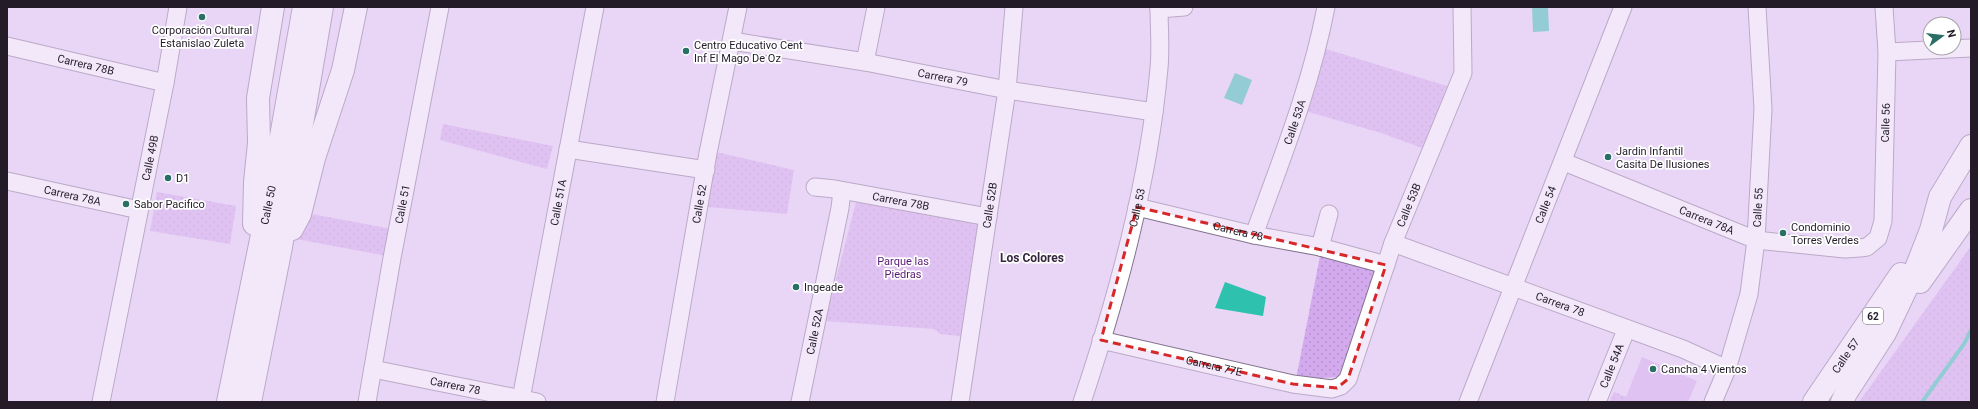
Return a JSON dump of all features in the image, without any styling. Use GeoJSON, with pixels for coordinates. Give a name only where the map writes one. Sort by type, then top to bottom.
{"type":"FeatureCollection","features":[{"type":"Feature","properties":{"kind":"main road"},"geometry":{"type":"LineString","coordinates":[[257,255],[253,218],[259,143],[258,98],[273,7]]}},
{"type":"Feature","properties":{"kind":"main road","name":"Calle 50"},"geometry":{"type":"LineString","coordinates":[[250,402],[281,247],[283,176],[304,7]]}},
{"type":"Feature","properties":{"kind":"main road","name":"Calle 50"},"geometry":{"type":"LineString","coordinates":[[228,402],[257,255],[283,176],[322,7]]}},
{"type":"Feature","properties":{"kind":"main road"},"geometry":{"type":"LineString","coordinates":[[281,247],[300,214],[314,158],[343,70],[356,7]]}},
{"type":"Feature","properties":{"kind":"main road"},"geometry":{"type":"LineString","coordinates":[[1885,333],[1917,266],[1931,230],[1940,197],[1971,146]]}},
{"type":"Feature","properties":{"kind":"main road","name":"62"},"geometry":{"type":"LineString","coordinates":[[1931,230],[1971,173]]}},
{"type":"Feature","properties":{"kind":"main road"},"geometry":{"type":"LineString","coordinates":[[1842,402],[1846,392],[1885,333],[1971,210]]}},
{"type":"Feature","properties":{"kind":"main road","name":"Calle 57"},"geometry":{"type":"LineString","coordinates":[[1814,402],[1931,230]]}},
{"type":"Feature","properties":{"kind":"street","name":"Calle 49B"},"geometry":{"type":"LineString","coordinates":[[101,402],[165,82],[178,7]]}},
{"type":"Feature","properties":{"kind":"street","name":"Calle 51"},"geometry":{"type":"LineString","coordinates":[[367,402],[418,119],[440,7]]}},
{"type":"Feature","properties":{"kind":"street","name":"Calle 51A"},"geometry":{"type":"LineString","coordinates":[[529,400],[568,149],[595,7]]}},
{"type":"Feature","properties":{"kind":"street","name":"Calle 52"},"geometry":{"type":"LineString","coordinates":[[665,402],[706,170],[738,7]]}},
{"type":"Feature","properties":{"kind":"street"},"geometry":{"type":"LineString","coordinates":[[865,62],[876,7]]}},
{"type":"Feature","properties":{"kind":"street","name":"Calle 52B"},"geometry":{"type":"LineString","coordinates":[[960,402],[1007,90],[1014,7]]}},
{"type":"Feature","properties":{"kind":"street"},"geometry":{"type":"LineString","coordinates":[[1159,8],[1184,7]]}},
{"type":"Feature","properties":{"kind":"street","name":"Calle 53A"},"geometry":{"type":"LineString","coordinates":[[1254,235],[1299,110],[1320,39],[1326,7]]}},
{"type":"Feature","properties":{"kind":"street","name":"Calle 53B"},"geometry":{"type":"LineString","coordinates":[[1327,389],[1336,388],[1348,380],[1393,243],[1463,73],[1462,7]]}},
{"type":"Feature","properties":{"kind":"street","name":"Calle 54"},"geometry":{"type":"LineString","coordinates":[[1468,402],[1564,162],[1623,7]]}},
{"type":"Feature","properties":{"kind":"street","name":"Calle 55"},"geometry":{"type":"LineString","coordinates":[[1713,402],[1727,369],[1749,294],[1756,240],[1763,109],[1757,7]]}},
{"type":"Feature","properties":{"kind":"street","name":"Calle 56"},"geometry":{"type":"LineString","coordinates":[[1878,238],[1883,221],[1887,52],[1884,7]]}},
{"type":"Feature","properties":{"kind":"street","name":"Calle 53"},"geometry":{"type":"LineString","coordinates":[[1082,402],[1101,340],[1137,207],[1154,112],[1160,66],[1159,8]]}},
{"type":"Feature","properties":{"kind":"street","name":"Carrera 79"},"geometry":{"type":"LineString","coordinates":[[732,41],[865,62],[1007,90],[1154,112]]}},
{"type":"Feature","properties":{"kind":"street","name":"Carrera 78B"},"geometry":{"type":"LineString","coordinates":[[7,46],[165,82]]}},
{"type":"Feature","properties":{"kind":"street"},"geometry":{"type":"LineString","coordinates":[[1887,52],[1971,48]]}},
{"type":"Feature","properties":{"kind":"street"},"geometry":{"type":"LineString","coordinates":[[568,149],[706,170]]}},
{"type":"Feature","properties":{"kind":"street","name":"Carrera 78A"},"geometry":{"type":"LineString","coordinates":[[1564,162],[1756,240],[1845,250],[1867,247],[1878,238]]}},
{"type":"Feature","properties":{"kind":"street","name":"Carrera 78A"},"geometry":{"type":"LineString","coordinates":[[7,181],[139,210]]}},
{"type":"Feature","properties":{"kind":"street","name":"Carrera 78B"},"geometry":{"type":"LineString","coordinates":[[815,187],[988,217]]}},
{"type":"Feature","properties":{"kind":"street","name":"Calle 52A"},"geometry":{"type":"LineString","coordinates":[[800,402],[840,208],[842,191]]}},
{"type":"Feature","properties":{"kind":"street","name":"Carrera 78"},"geometry":{"type":"LineString","coordinates":[[1137,207],[1254,235],[1320,247],[1386,265]]}},
{"type":"Feature","properties":{"kind":"street"},"geometry":{"type":"LineString","coordinates":[[1320,247],[1329,214]]}},
{"type":"Feature","properties":{"kind":"street","name":"Carrera 78"},"geometry":{"type":"LineString","coordinates":[[1393,243],[1626,330],[1683,349],[1727,369]]}},
{"type":"Feature","properties":{"kind":"street","name":"Calle 54A"},"geometry":{"type":"LineString","coordinates":[[1597,402],[1626,330]]}},
{"type":"Feature","properties":{"kind":"street","name":"Carrera 77E"},"geometry":{"type":"LineString","coordinates":[[1101,340],[1292,384],[1327,389]]}},
{"type":"Feature","properties":{"kind":"street","name":"Carrera 78"},"geometry":{"type":"LineString","coordinates":[[373,369],[529,400]]}},
{"type":"Feature","properties":{"kind":"highlighted area"},"geometry":{"type":"Polygon","coordinates":[[[1137,207],[1386,265],[1348,379],[1337,388],[1293,384],[1101,340],[1137,207]]]}},
{"type":"Feature","properties":{"kind":"green space"},"geometry":{"type":"Polygon","coordinates":[[[1326,49],[1447,86],[1425,149],[1381,133],[1305,111],[1326,49]]]}},
{"type":"Feature","properties":{"kind":"green space"},"geometry":{"type":"Polygon","coordinates":[[[443,124],[553,146],[547,169],[440,140],[443,124]]]}},
{"type":"Feature","properties":{"kind":"green space"},"geometry":{"type":"Polygon","coordinates":[[[712,151],[794,170],[787,214],[708,207],[712,151]]]}},
{"type":"Feature","properties":{"kind":"green space"},"geometry":{"type":"Polygon","coordinates":[[[157,192],[236,206],[230,244],[150,231],[157,192]]]}},
{"type":"Feature","properties":{"kind":"green space","name":"Parque las Piedras"},"geometry":{"type":"Polygon","coordinates":[[[856,202],[981,217],[967,337],[940,334],[933,329],[825,321],[856,202]]]}},
{"type":"Feature","properties":{"kind":"green space"},"geometry":{"type":"Polygon","coordinates":[[[285,209],[392,229],[387,256],[280,236],[285,209]]]}},
{"type":"Feature","properties":{"kind":"green space"},"geometry":{"type":"Polygon","coordinates":[[[1971,246],[1971,402],[1859,402],[1971,246]]]}},
{"type":"Feature","properties":{"kind":"green space"},"geometry":{"type":"Polygon","coordinates":[[[1321,251],[1384,266],[1343,377],[1296,379],[1321,251]]]}},
{"type":"Feature","properties":{"kind":"green space","name":"Cancha 4 Vientos"},"geometry":{"type":"Polygon","coordinates":[[[1642,357],[1697,381],[1688,402],[1639,402],[1626,397],[1642,357]]]}},
{"type":"Feature","properties":{"kind":"green space"},"geometry":{"type":"Polygon","coordinates":[[[1614,392],[1639,402],[1609,402],[1614,392]]]}},
{"type":"Feature","properties":{"kind":"shaded area"},"geometry":{"type":"Polygon","coordinates":[[[1532,7],[1548,7],[1549,31],[1533,32],[1532,7]]]}},
{"type":"Feature","properties":{"kind":"shaded area"},"geometry":{"type":"Polygon","coordinates":[[[1235,73],[1252,80],[1242,105],[1224,98],[1235,73]]]}},
{"type":"Feature","properties":{"kind":"shaded area"},"geometry":{"type":"Polygon","coordinates":[[[1225,282],[1266,297],[1263,316],[1215,308],[1225,282]]]}},
{"type":"Feature","properties":{"kind":"waterway"},"geometry":{"type":"LineString","coordinates":[[1922,402],[1964,344],[1971,330]]}},
{"type":"Feature","properties":{"kind":"place","name":"Corporación Cultural Estanislao Zuleta"},"geometry":{"type":"Point","coordinates":[202,17]}},
{"type":"Feature","properties":{"kind":"place","name":"Centro Educativo Cent Inf El Mago De Oz"},"geometry":{"type":"Point","coordinates":[686,51]}},
{"type":"Feature","properties":{"kind":"place","name":"Jardin Infantil Casita De Ilusiones"},"geometry":{"type":"Point","coordinates":[1608,157]}},
{"type":"Feature","properties":{"kind":"place","name":"D1"},"geometry":{"type":"Point","coordinates":[168,178]}},
{"type":"Feature","properties":{"kind":"place","name":"Sabor Pacifico"},"geometry":{"type":"Point","coordinates":[126,204]}},
{"type":"Feature","properties":{"kind":"place","name":"Condominio Torres Verdes"},"geometry":{"type":"Point","coordinates":[1783,233]}},
{"type":"Feature","properties":{"kind":"place","name":"Ingeade"},"geometry":{"type":"Point","coordinates":[796,287]}},
{"type":"Feature","properties":{"kind":"place","name":"Cancha 4 Vientos"},"geometry":{"type":"Point","coordinates":[1653,369]}},
{"type":"Feature","properties":{"kind":"district","name":"Los Colores"},"geometry":{"type":"Point","coordinates":[1032,258]}}]}
